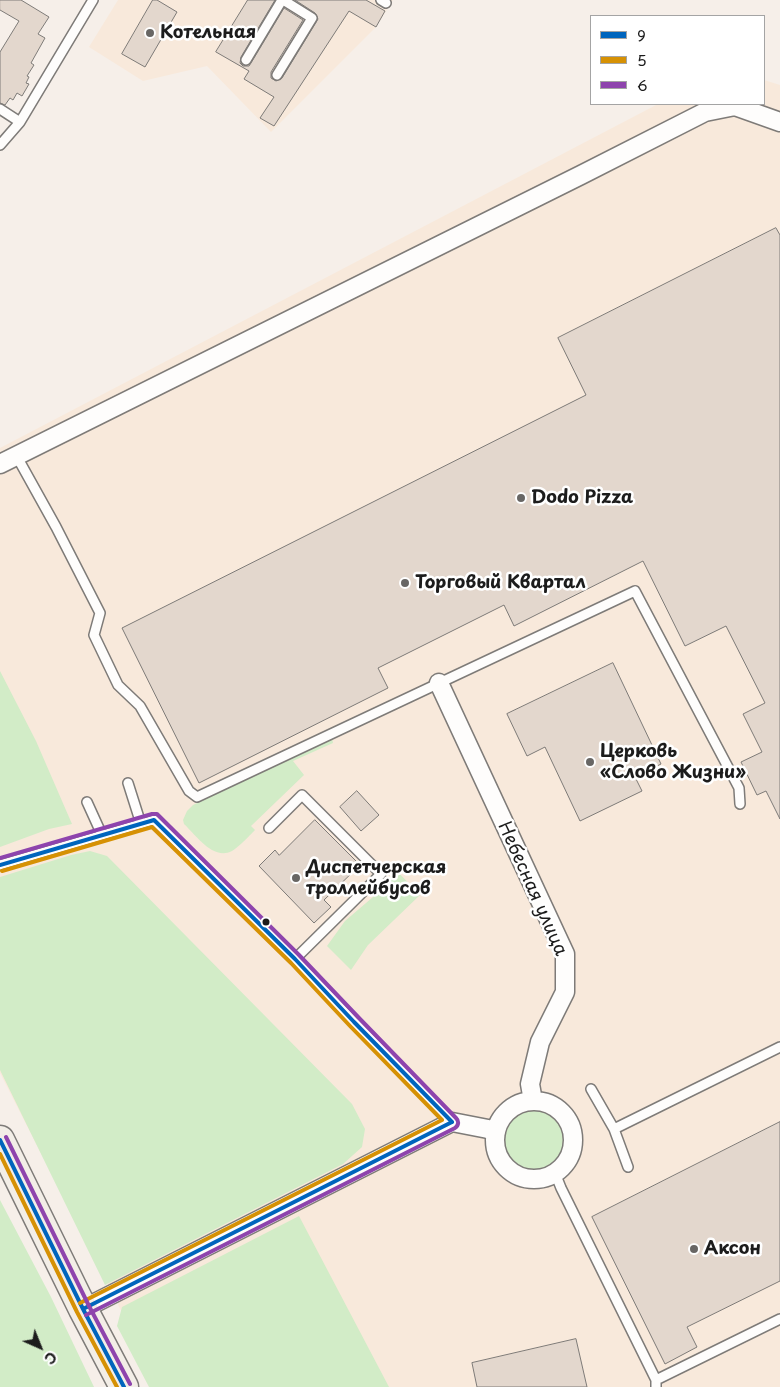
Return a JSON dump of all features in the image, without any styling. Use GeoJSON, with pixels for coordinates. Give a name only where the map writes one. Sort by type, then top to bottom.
{"type":"FeatureCollection","features":[{"type":"Feature","properties":{"kind":"main road"},"geometry":{"type":"LineString","coordinates":[[0,1140],[82,1309],[124,1387]]}},
{"type":"Feature","properties":{"kind":"street"},"geometry":{"type":"LineString","coordinates":[[0,464],[704,112],[735,106],[780,122]]}},
{"type":"Feature","properties":{"kind":"street","name":"Небесная улица"},"geometry":{"type":"LineString","coordinates":[[438,684],[565,954],[565,992],[540,1042],[530,1084],[533,1101]]}},
{"type":"Feature","properties":{"kind":"street"},"geometry":{"type":"LineString","coordinates":[[533,1101],[553,1106],[564,1116],[571,1129],[573,1138],[569,1158],[563,1166],[555,1173],[541,1178],[526,1178],[516,1175],[508,1169],[497,1152],[496,1132],[500,1122],[514,1107],[533,1101]]}},
{"type":"Feature","properties":{"kind":"street"},"geometry":{"type":"LineString","coordinates":[[82,1309],[452,1122],[496,1132]]}},
{"type":"Feature","properties":{"kind":"lane"},"geometry":{"type":"LineString","coordinates":[[0,145],[20,122],[93,0]]}},
{"type":"Feature","properties":{"kind":"lane"},"geometry":{"type":"LineString","coordinates":[[246,60],[283,0],[312,18],[277,76]]}},
{"type":"Feature","properties":{"kind":"lane"},"geometry":{"type":"LineString","coordinates":[[0,109],[20,122]]}},
{"type":"Feature","properties":{"kind":"lane"},"geometry":{"type":"LineString","coordinates":[[16,455],[56,527],[100,613],[94,635],[118,685],[140,706],[189,791],[197,797],[635,591],[739,788],[740,804]]}},
{"type":"Feature","properties":{"kind":"lane"},"geometry":{"type":"LineString","coordinates":[[128,783],[142,824]]}},
{"type":"Feature","properties":{"kind":"lane"},"geometry":{"type":"LineString","coordinates":[[269,828],[302,795],[381,874],[295,959]]}},
{"type":"Feature","properties":{"kind":"lane"},"geometry":{"type":"LineString","coordinates":[[87,802],[102,835]]}},
{"type":"Feature","properties":{"kind":"lane"},"geometry":{"type":"LineString","coordinates":[[0,865],[154,820],[295,959],[452,1122]]}},
{"type":"Feature","properties":{"kind":"lane"},"geometry":{"type":"LineString","coordinates":[[614,1129],[780,1047]]}},
{"type":"Feature","properties":{"kind":"lane"},"geometry":{"type":"LineString","coordinates":[[591,1089],[614,1129],[628,1167]]}},
{"type":"Feature","properties":{"kind":"lane"},"geometry":{"type":"LineString","coordinates":[[555,1173],[656,1384],[780,1319]]}},
{"type":"Feature","properties":{"kind":"shaded area"},"geometry":{"type":"Polygon","coordinates":[[[118,0],[393,0],[376,27],[271,132],[207,66],[143,81],[89,47],[118,0]]]}},
{"type":"Feature","properties":{"kind":"shaded area"},"geometry":{"type":"Polygon","coordinates":[[[765,80],[780,85],[780,1387],[160,1387],[0,1073],[0,448],[656,105],[765,105],[765,80]]]}},
{"type":"Feature","properties":{"kind":"green space"},"geometry":{"type":"Polygon","coordinates":[[[0,671],[36,741],[72,824],[49,829],[0,847],[0,671]]]}},
{"type":"Feature","properties":{"kind":"green space"},"geometry":{"type":"Polygon","coordinates":[[[332,738],[333,743],[293,761],[304,775],[251,826],[255,830],[232,851],[218,853],[212,850],[199,840],[184,824],[183,820],[187,811],[193,805],[332,738]]]}},
{"type":"Feature","properties":{"kind":"green space"},"geometry":{"type":"Polygon","coordinates":[[[90,851],[107,856],[352,1104],[365,1129],[362,1147],[343,1164],[105,1285],[0,1070],[0,877],[90,851]]]}},
{"type":"Feature","properties":{"kind":"green space"},"geometry":{"type":"Polygon","coordinates":[[[394,868],[420,895],[368,945],[351,970],[327,946],[345,921],[387,885],[394,868]]]}},
{"type":"Feature","properties":{"kind":"green space"},"geometry":{"type":"Polygon","coordinates":[[[533,1110],[550,1115],[558,1123],[563,1140],[558,1157],[550,1165],[533,1170],[516,1165],[508,1157],[503,1140],[508,1123],[516,1115],[533,1110]]]}},
{"type":"Feature","properties":{"kind":"green space"},"geometry":{"type":"Polygon","coordinates":[[[0,1200],[51,1297],[94,1387],[0,1387],[0,1200]]]}},
{"type":"Feature","properties":{"kind":"green space"},"geometry":{"type":"Polygon","coordinates":[[[299,1216],[389,1387],[149,1387],[117,1326],[122,1307],[299,1216]]]}},
{"type":"Feature","properties":{"kind":"building"},"geometry":{"type":"Polygon","coordinates":[[[0,0],[21,0],[49,17],[38,34],[45,38],[31,63],[34,65],[27,76],[29,77],[26,83],[29,84],[22,96],[17,93],[13,100],[10,98],[5,105],[0,103],[0,52],[19,21],[0,10],[0,0]]]}},
{"type":"Feature","properties":{"kind":"building","name":"Котельная"},"geometry":{"type":"Polygon","coordinates":[[[153,0],[157,0],[177,12],[145,67],[122,54],[153,0]]]}},
{"type":"Feature","properties":{"kind":"building"},"geometry":{"type":"Polygon","coordinates":[[[248,0],[275,0],[241,57],[240,63],[243,66],[249,66],[284,8],[303,20],[271,72],[271,78],[276,81],[282,78],[318,19],[315,13],[295,0],[366,0],[385,11],[376,27],[349,11],[274,126],[260,118],[274,97],[244,79],[249,71],[216,52],[248,0]]]}},
{"type":"Feature","properties":{"kind":"building","name":"Торговый Квартал"},"geometry":{"type":"Polygon","coordinates":[[[776,228],[780,235],[780,819],[766,791],[757,795],[741,762],[762,752],[743,714],[765,703],[726,626],[685,646],[643,561],[514,626],[504,605],[378,668],[388,688],[199,783],[122,628],[586,395],[558,338],[776,228]]]}},
{"type":"Feature","properties":{"kind":"building"},"geometry":{"type":"Polygon","coordinates":[[[613,663],[661,764],[635,777],[642,791],[580,821],[545,747],[527,756],[507,714],[613,663]]]}},
{"type":"Feature","properties":{"kind":"building"},"geometry":{"type":"Polygon","coordinates":[[[357,791],[379,815],[361,831],[340,807],[357,791]]]}},
{"type":"Feature","properties":{"kind":"building"},"geometry":{"type":"Polygon","coordinates":[[[315,820],[360,865],[324,900],[331,907],[314,923],[259,866],[275,850],[279,855],[315,820]]]}},
{"type":"Feature","properties":{"kind":"building","name":"Аксон"},"geometry":{"type":"Polygon","coordinates":[[[780,1122],[780,1281],[687,1327],[697,1347],[665,1364],[592,1217],[780,1122]]]}},
{"type":"Feature","properties":{"kind":"building"},"geometry":{"type":"Polygon","coordinates":[[[576,1339],[587,1387],[477,1387],[472,1363],[576,1339]]]}},
{"type":"Feature","properties":{"kind":"transit line","name":"6"},"geometry":{"type":"LineString","coordinates":[[0,858],[157,814],[299,955],[458,1122],[455,1128],[86,1315]]}},
{"type":"Feature","properties":{"kind":"transit line","name":"9"},"geometry":{"type":"LineString","coordinates":[[0,865],[154,820],[295,959],[452,1122]]}},
{"type":"Feature","properties":{"kind":"transit line","name":"5"},"geometry":{"type":"LineString","coordinates":[[2,871],[152,827],[291,963],[442,1120],[80,1303]]}},
{"type":"Feature","properties":{"kind":"transit line","name":"9"},"geometry":{"type":"LineString","coordinates":[[83,1309],[452,1122]]}},
{"type":"Feature","properties":{"kind":"transit line","name":"6"},"geometry":{"type":"LineString","coordinates":[[6,1137],[89,1306],[130,1384]]}},
{"type":"Feature","properties":{"kind":"transit line","name":"9"},"geometry":{"type":"LineString","coordinates":[[0,1140],[83,1309],[124,1387]]}},
{"type":"Feature","properties":{"kind":"transit line","name":"5"},"geometry":{"type":"LineString","coordinates":[[0,1154],[77,1312],[117,1387]]}},
{"type":"Feature","properties":{"kind":"place","name":"Котельная"},"geometry":{"type":"Point","coordinates":[150,33]}},
{"type":"Feature","properties":{"kind":"place","name":"Dodo Pizza"},"geometry":{"type":"Point","coordinates":[521,498]}},
{"type":"Feature","properties":{"kind":"place","name":"Торговый Квартал"},"geometry":{"type":"Point","coordinates":[405,583]}},
{"type":"Feature","properties":{"kind":"place","name":"Церковь «Слово Жизни»"},"geometry":{"type":"Point","coordinates":[590,762]}},
{"type":"Feature","properties":{"kind":"place","name":"Диспетчерская троллейбусов"},"geometry":{"type":"Point","coordinates":[296,878]}},
{"type":"Feature","properties":{"kind":"place","name":"Аксон"},"geometry":{"type":"Point","coordinates":[694,1249]}}]}
